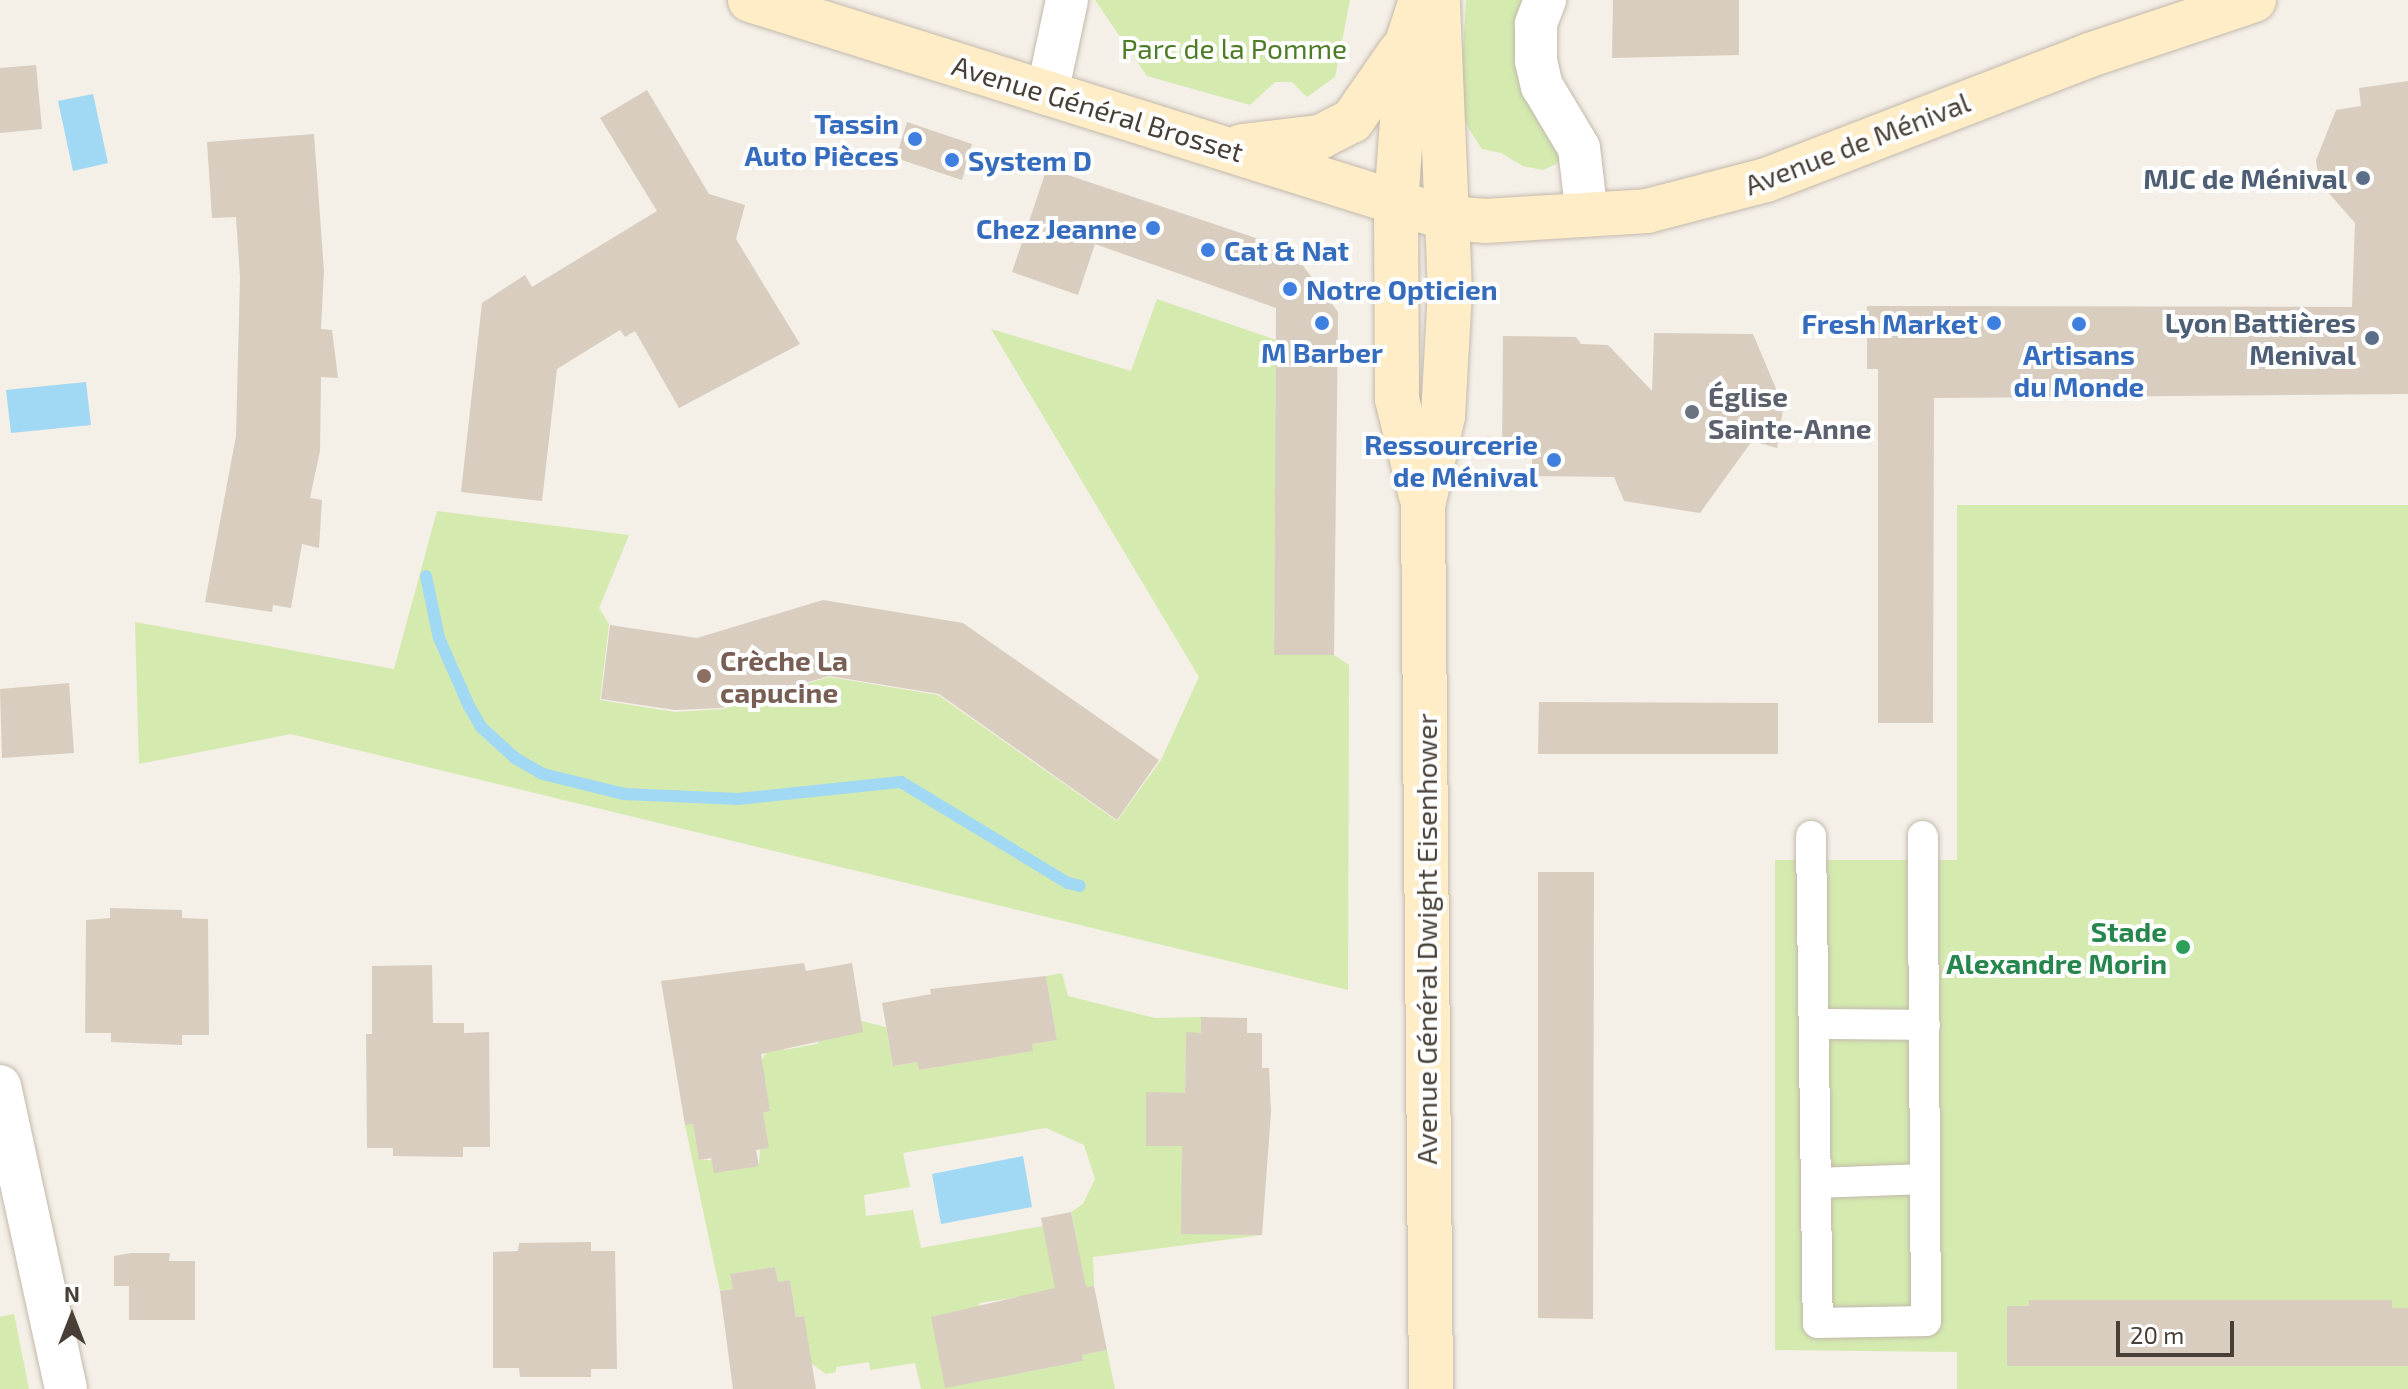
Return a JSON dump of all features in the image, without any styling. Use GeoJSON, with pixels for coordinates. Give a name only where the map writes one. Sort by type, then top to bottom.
{"type":"FeatureCollection","features":[{"type":"Feature","properties":{"kind":"main road","name":"Avenue Général Brosset"},"geometry":{"type":"LineString","coordinates":[[750,0],[1446,218]]}},
{"type":"Feature","properties":{"kind":"main road","name":"Avenue Général Dwight Eisenhower"},"geometry":{"type":"LineString","coordinates":[[1427,1383],[1423,506],[1443,416],[1450,291],[1438,0]]}},
{"type":"Feature","properties":{"kind":"main road","name":"Avenue de Ménival"},"geometry":{"type":"LineString","coordinates":[[1446,218],[1587,216],[1667,207],[1766,180],[2090,55],[2254,0]]}},
{"type":"Feature","properties":{"kind":"main road","name":"Avenue Général Dwight Eisenhower"},"geometry":{"type":"LineString","coordinates":[[1414,20],[1396,203],[1397,399],[1423,506]]}},
{"type":"Feature","properties":{"kind":"main road"},"geometry":{"type":"LineString","coordinates":[[1229,148],[1320,137],[1352,121],[1414,20]]}},
{"type":"Feature","properties":{"kind":"street"},"geometry":{"type":"LineString","coordinates":[[1047,94],[1067,0]]}},
{"type":"Feature","properties":{"kind":"street"},"geometry":{"type":"LineString","coordinates":[[1545,0],[1536,24],[1536,61],[1542,86],[1579,148],[1587,216]]}},
{"type":"Feature","properties":{"kind":"street"},"geometry":{"type":"LineString","coordinates":[[1811,836],[1818,1323],[1926,1321],[1923,836]]}},
{"type":"Feature","properties":{"kind":"street"},"geometry":{"type":"LineString","coordinates":[[1814,1024],[1925,1025]]}},
{"type":"Feature","properties":{"kind":"street"},"geometry":{"type":"LineString","coordinates":[[0,1086],[66,1389]]}},
{"type":"Feature","properties":{"kind":"street"},"geometry":{"type":"LineString","coordinates":[[1816,1183],[1925,1179]]}},
{"type":"Feature","properties":{"kind":"green space","name":"Parc de la Pomme"},"geometry":{"type":"Polygon","coordinates":[[[1095,0],[1350,0],[1335,77],[1307,97],[1292,82],[1275,82],[1250,105],[1147,76],[1095,0]]]}},
{"type":"Feature","properties":{"kind":"green space"},"geometry":{"type":"Polygon","coordinates":[[[1466,0],[1525,0],[1519,9],[1528,86],[1562,158],[1556,164],[1543,170],[1523,166],[1501,153],[1482,149],[1469,129],[1460,104],[1466,0]]]}},
{"type":"Feature","properties":{"kind":"green space"},"geometry":{"type":"Polygon","coordinates":[[[1157,299],[1276,340],[1274,655],[1334,655],[1349,665],[1348,990],[291,734],[139,764],[135,622],[394,669],[437,511],[629,535],[599,608],[609,624],[600,700],[675,712],[723,709],[829,677],[938,695],[1117,821],[1161,760],[1199,677],[991,329],[1131,371],[1157,299]]]}},
{"type":"Feature","properties":{"kind":"green space","name":"Stade Alexandre Morin"},"geometry":{"type":"Polygon","coordinates":[[[1957,505],[2408,505],[2408,1389],[1957,1389],[1957,1352],[1775,1350],[1775,860],[1957,860],[1957,505]]]}},
{"type":"Feature","properties":{"kind":"green space"},"geometry":{"type":"Polygon","coordinates":[[[1062,973],[1068,996],[1155,1018],[1201,1017],[1201,1033],[1186,1033],[1185,1093],[1146,1093],[1146,1145],[1184,1146],[1181,1233],[1262,1235],[1093,1257],[1094,1286],[979,1303],[970,1383],[1083,1361],[1082,1355],[1107,1350],[1115,1389],[921,1389],[915,1363],[870,1370],[869,1362],[836,1367],[836,1372],[826,1374],[805,1359],[804,1316],[796,1317],[790,1280],[778,1282],[775,1267],[731,1274],[733,1289],[720,1291],[685,1125],[693,1124],[699,1159],[759,1166],[763,1113],[770,1111],[764,1075],[757,1067],[771,1046],[782,1045],[784,1050],[816,1044],[843,1024],[861,1021],[886,1027],[893,1066],[917,1062],[919,1070],[1032,1051],[1032,1044],[1057,1040],[1046,976],[1062,973]],[[1046,1128],[903,1153],[910,1187],[864,1195],[866,1216],[913,1210],[921,1248],[1043,1226],[1048,1247],[1077,1242],[1071,1212],[1083,1204],[1095,1179],[1084,1145],[1046,1128]]]}},
{"type":"Feature","properties":{"kind":"green space"},"geometry":{"type":"Polygon","coordinates":[[[14,1314],[29,1389],[0,1389],[0,1317],[14,1314]]]}},
{"type":"Feature","properties":{"kind":"water"},"geometry":{"type":"Polygon","coordinates":[[[93,94],[108,163],[73,171],[58,101],[93,94]]]}},
{"type":"Feature","properties":{"kind":"water"},"geometry":{"type":"Polygon","coordinates":[[[86,382],[91,425],[11,433],[6,390],[86,382]]]}},
{"type":"Feature","properties":{"kind":"water"},"geometry":{"type":"Polygon","coordinates":[[[1023,1156],[1032,1207],[941,1224],[932,1174],[1023,1156]]]}},
{"type":"Feature","properties":{"kind":"building"},"geometry":{"type":"Polygon","coordinates":[[[1613,0],[1739,0],[1739,55],[1612,58],[1613,0]]]}},
{"type":"Feature","properties":{"kind":"building"},"geometry":{"type":"Polygon","coordinates":[[[36,65],[42,129],[0,133],[0,68],[36,65]]]}},
{"type":"Feature","properties":{"kind":"building"},"geometry":{"type":"Polygon","coordinates":[[[2408,81],[2408,394],[1934,398],[1933,723],[1878,723],[1878,369],[1867,369],[1867,306],[2352,307],[2355,223],[2319,182],[2316,160],[2336,110],[2361,106],[2359,88],[2408,81]]]}},
{"type":"Feature","properties":{"kind":"building"},"geometry":{"type":"Polygon","coordinates":[[[647,90],[709,194],[745,205],[736,239],[800,344],[679,408],[635,331],[625,337],[620,330],[557,369],[542,501],[461,492],[482,303],[525,275],[532,287],[657,211],[600,118],[647,90]]]}},
{"type":"Feature","properties":{"kind":"building"},"geometry":{"type":"Polygon","coordinates":[[[907,122],[972,144],[962,180],[896,158],[907,122]]]}},
{"type":"Feature","properties":{"kind":"building"},"geometry":{"type":"Polygon","coordinates":[[[314,134],[324,271],[321,329],[332,330],[338,378],[321,377],[320,451],[310,498],[322,500],[319,548],[302,544],[291,608],[273,605],[272,612],[205,602],[236,436],[240,277],[236,217],[212,218],[207,142],[314,134]]]}},
{"type":"Feature","properties":{"kind":"building"},"geometry":{"type":"Polygon","coordinates":[[[1047,168],[1291,250],[1338,312],[1334,655],[1274,655],[1276,308],[1095,244],[1078,295],[1012,272],[1047,168]]]}},
{"type":"Feature","properties":{"kind":"building","name":"Église Sainte-Anne"},"geometry":{"type":"Polygon","coordinates":[[[1654,333],[1753,334],[1777,391],[1785,396],[1777,448],[1752,441],[1700,513],[1624,501],[1614,477],[1532,476],[1532,459],[1502,459],[1503,336],[1576,337],[1581,344],[1608,345],[1652,391],[1654,333]]]}},
{"type":"Feature","properties":{"kind":"building"},"geometry":{"type":"Polygon","coordinates":[[[823,600],[963,623],[1159,760],[1117,820],[939,694],[829,676],[722,708],[675,710],[601,699],[610,625],[697,638],[823,600]]]}},
{"type":"Feature","properties":{"kind":"building"},"geometry":{"type":"Polygon","coordinates":[[[69,683],[74,753],[2,758],[0,689],[69,683]]]}},
{"type":"Feature","properties":{"kind":"building"},"geometry":{"type":"Polygon","coordinates":[[[1539,702],[1778,703],[1778,754],[1538,754],[1539,702]]]}},
{"type":"Feature","properties":{"kind":"building"},"geometry":{"type":"Polygon","coordinates":[[[1538,872],[1594,872],[1593,1319],[1538,1318],[1538,872]]]}},
{"type":"Feature","properties":{"kind":"building"},"geometry":{"type":"Polygon","coordinates":[[[110,908],[182,910],[182,918],[208,919],[209,1035],[182,1035],[182,1045],[111,1042],[111,1033],[85,1033],[86,920],[110,918],[110,908]]]}},
{"type":"Feature","properties":{"kind":"building"},"geometry":{"type":"Polygon","coordinates":[[[804,963],[806,971],[852,963],[863,1032],[761,1054],[770,1111],[763,1113],[769,1148],[756,1150],[759,1166],[714,1173],[711,1158],[699,1160],[693,1124],[685,1125],[661,981],[804,963]]]}},
{"type":"Feature","properties":{"kind":"building"},"geometry":{"type":"Polygon","coordinates":[[[432,965],[433,1023],[464,1023],[464,1033],[489,1032],[490,1147],[463,1147],[463,1157],[393,1156],[393,1148],[367,1148],[366,1034],[372,1034],[372,966],[432,965]]]}},
{"type":"Feature","properties":{"kind":"building"},"geometry":{"type":"Polygon","coordinates":[[[1046,976],[1057,1040],[1032,1044],[1033,1051],[919,1070],[917,1062],[893,1066],[882,1003],[931,994],[930,989],[1046,976]]]}},
{"type":"Feature","properties":{"kind":"building"},"geometry":{"type":"Polygon","coordinates":[[[1201,1017],[1247,1018],[1247,1033],[1262,1033],[1262,1068],[1269,1068],[1271,1112],[1262,1235],[1181,1234],[1182,1146],[1146,1146],[1146,1092],[1185,1093],[1186,1032],[1201,1033],[1201,1017]]]}},
{"type":"Feature","properties":{"kind":"building"},"geometry":{"type":"Polygon","coordinates":[[[1071,1212],[1086,1287],[1094,1286],[1107,1350],[1082,1355],[1083,1361],[945,1388],[931,1317],[1055,1288],[1041,1218],[1071,1212]]]}},
{"type":"Feature","properties":{"kind":"building"},"geometry":{"type":"Polygon","coordinates":[[[591,1242],[591,1251],[615,1251],[617,1369],[591,1369],[591,1377],[520,1377],[519,1368],[493,1368],[493,1252],[518,1251],[519,1243],[591,1242]]]}},
{"type":"Feature","properties":{"kind":"building"},"geometry":{"type":"Polygon","coordinates":[[[170,1253],[169,1261],[195,1261],[195,1320],[129,1320],[129,1286],[114,1286],[114,1256],[170,1253]]]}},
{"type":"Feature","properties":{"kind":"building"},"geometry":{"type":"Polygon","coordinates":[[[775,1267],[778,1282],[790,1280],[796,1317],[804,1316],[816,1389],[733,1389],[720,1291],[733,1289],[730,1274],[775,1267]]]}},
{"type":"Feature","properties":{"kind":"building"},"geometry":{"type":"Polygon","coordinates":[[[2029,1300],[2392,1300],[2392,1308],[2408,1308],[2408,1366],[2007,1366],[2007,1306],[2029,1306],[2029,1300]]]}},
{"type":"Feature","properties":{"kind":"waterway"},"geometry":{"type":"LineString","coordinates":[[426,576],[439,638],[481,727],[515,758],[543,774],[624,794],[738,799],[901,782],[1068,883],[1080,886]]}},
{"type":"Feature","properties":{"kind":"place","name":"Tassin Auto Pièces"},"geometry":{"type":"Point","coordinates":[915,139]}},
{"type":"Feature","properties":{"kind":"place","name":"System D"},"geometry":{"type":"Point","coordinates":[952,160]}},
{"type":"Feature","properties":{"kind":"place","name":"MJC de Ménival"},"geometry":{"type":"Point","coordinates":[2363,178]}},
{"type":"Feature","properties":{"kind":"place","name":"Chez Jeanne"},"geometry":{"type":"Point","coordinates":[1153,228]}},
{"type":"Feature","properties":{"kind":"place","name":"Cat & Nat"},"geometry":{"type":"Point","coordinates":[1208,250]}},
{"type":"Feature","properties":{"kind":"place","name":"Notre Opticien"},"geometry":{"type":"Point","coordinates":[1290,289]}},
{"type":"Feature","properties":{"kind":"place","name":"M Barber"},"geometry":{"type":"Point","coordinates":[1322,323]}},
{"type":"Feature","properties":{"kind":"place","name":"Fresh Market"},"geometry":{"type":"Point","coordinates":[1994,323]}},
{"type":"Feature","properties":{"kind":"place","name":"Artisans du Monde"},"geometry":{"type":"Point","coordinates":[2079,324]}},
{"type":"Feature","properties":{"kind":"place","name":"Lyon Battières Menival"},"geometry":{"type":"Point","coordinates":[2372,338]}},
{"type":"Feature","properties":{"kind":"place","name":"Église Sainte-Anne"},"geometry":{"type":"Point","coordinates":[1692,412]}},
{"type":"Feature","properties":{"kind":"place","name":"Ressourcerie de Ménival"},"geometry":{"type":"Point","coordinates":[1554,460]}},
{"type":"Feature","properties":{"kind":"place","name":"Crèche La capucine"},"geometry":{"type":"Point","coordinates":[704,676]}},
{"type":"Feature","properties":{"kind":"place","name":"Stade Alexandre Morin"},"geometry":{"type":"Point","coordinates":[2183,947]}}]}
